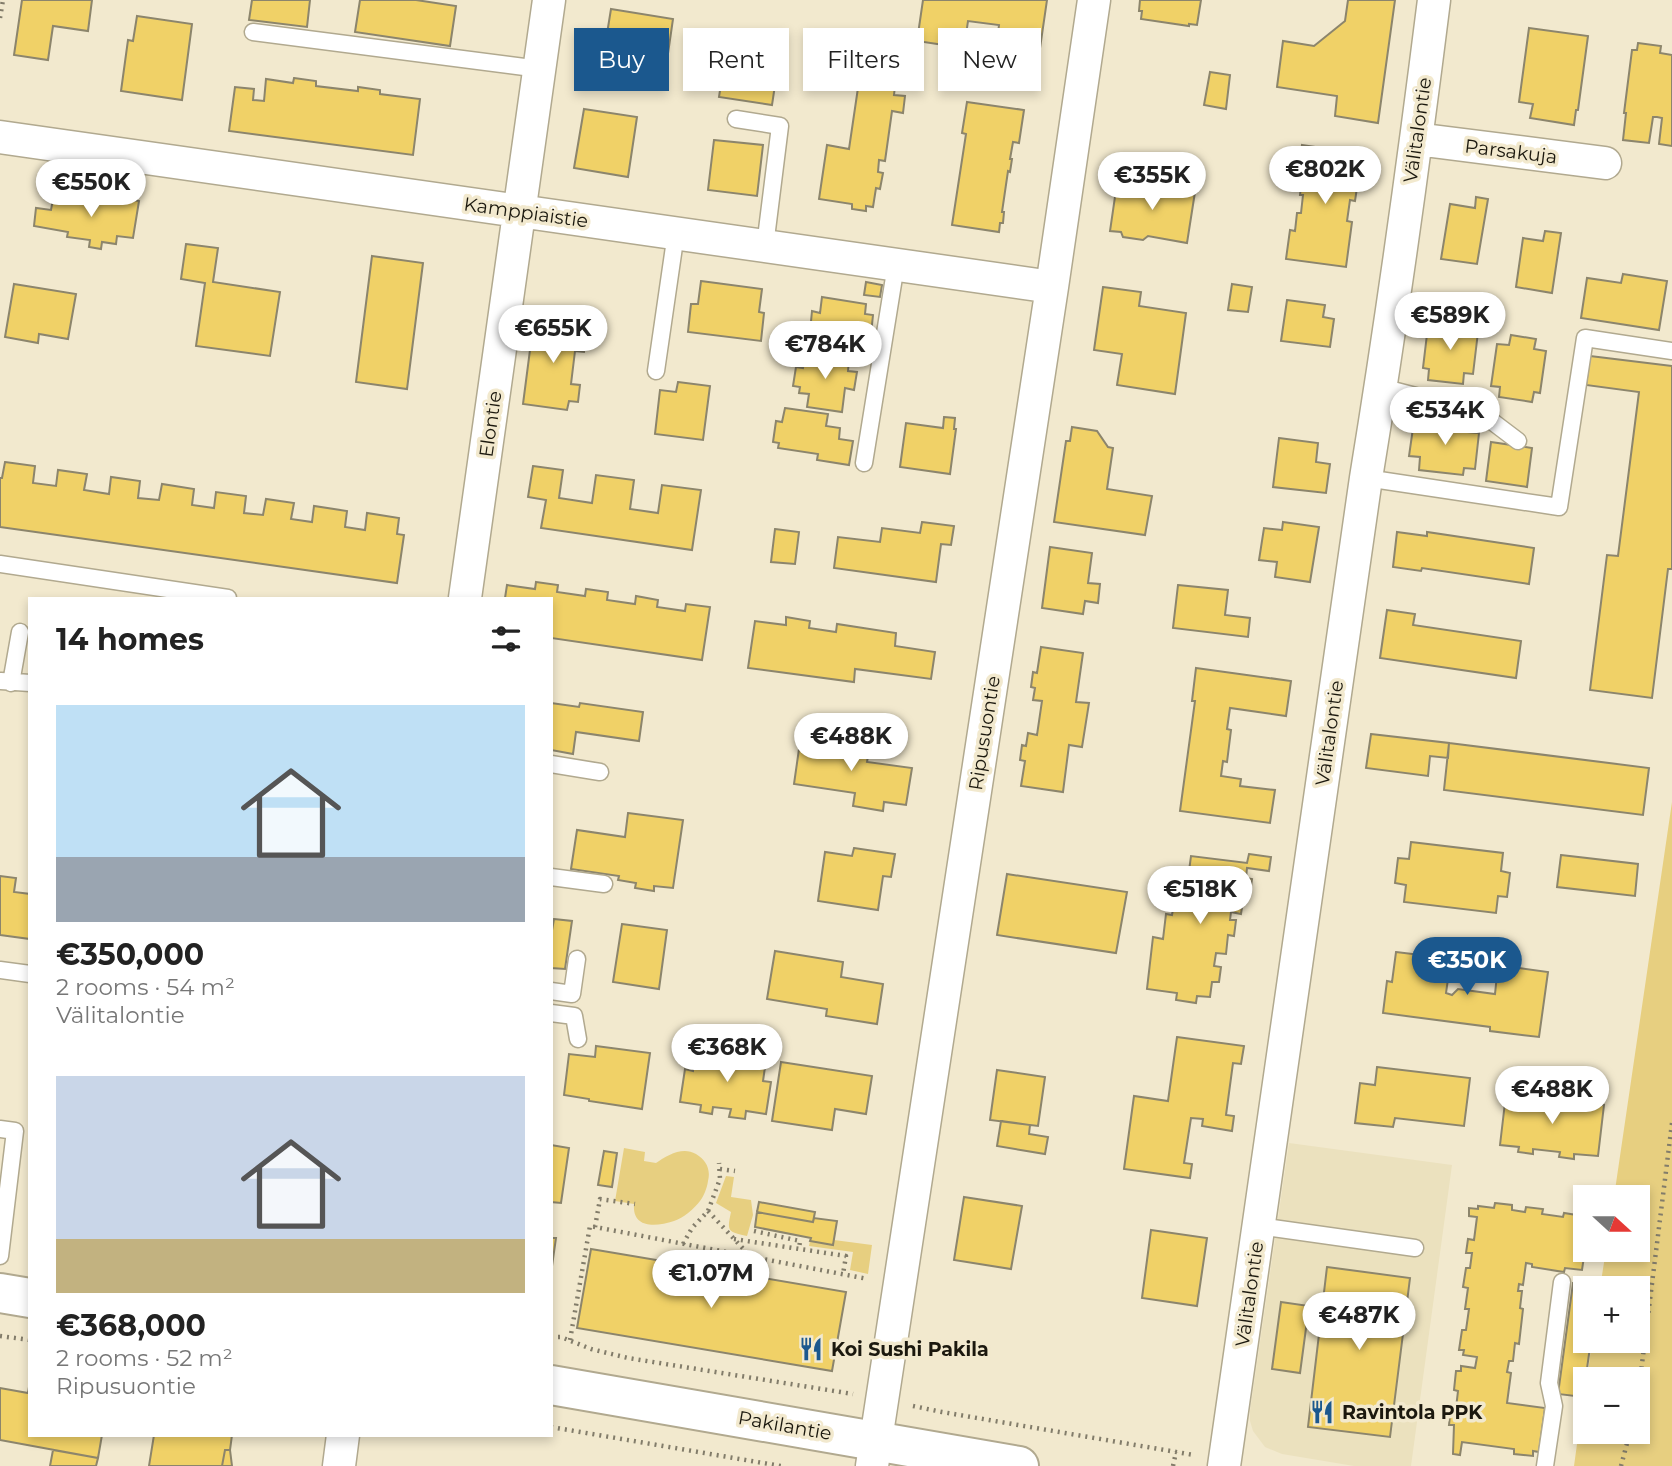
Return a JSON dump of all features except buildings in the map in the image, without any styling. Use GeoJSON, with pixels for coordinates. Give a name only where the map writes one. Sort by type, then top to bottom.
{"type":"FeatureCollection","features":[{"type":"Feature","properties":{"kind":"main road"},"geometry":{"type":"LineString","coordinates":[[0,1293],[28,1298]]}},
{"type":"Feature","properties":{"kind":"main road","name":"Pakilantie"},"geometry":{"type":"LineString","coordinates":[[553,1385],[874,1453],[1019,1466]]}},
{"type":"Feature","properties":{"kind":"street","name":"Elontie"},"geometry":{"type":"LineString","coordinates":[[465,597],[550,0]]}},
{"type":"Feature","properties":{"kind":"street","name":"Ripusuontie"},"geometry":{"type":"LineString","coordinates":[[874,1453],[1094,0]]}},
{"type":"Feature","properties":{"kind":"street","name":"Välitalontie"},"geometry":{"type":"LineString","coordinates":[[1224,1466],[1381,387],[1434,0]]}},
{"type":"Feature","properties":{"kind":"street","name":"Kamppiaistie"},"geometry":{"type":"LineString","coordinates":[[0,137],[1052,287]]}},
{"type":"Feature","properties":{"kind":"street","name":"Parsakuja"},"geometry":{"type":"LineString","coordinates":[[1416,139],[1605,163]]}},
{"type":"Feature","properties":{"kind":"street"},"geometry":{"type":"LineString","coordinates":[[339,1466],[344,1437]]}},
{"type":"Feature","properties":{"kind":"lane"},"geometry":{"type":"LineString","coordinates":[[253,32],[540,69]]}},
{"type":"Feature","properties":{"kind":"lane"},"geometry":{"type":"LineString","coordinates":[[736,118],[779,126],[765,246]]}},
{"type":"Feature","properties":{"kind":"lane"},"geometry":{"type":"LineString","coordinates":[[656,371],[676,233]]}},
{"type":"Feature","properties":{"kind":"lane"},"geometry":{"type":"LineString","coordinates":[[864,463],[896,265]]}},
{"type":"Feature","properties":{"kind":"lane"},"geometry":{"type":"LineString","coordinates":[[1366,478],[1559,507],[1585,338],[1672,351]]}},
{"type":"Feature","properties":{"kind":"lane"},"geometry":{"type":"LineString","coordinates":[[1381,387],[1481,413],[1518,441]]}},
{"type":"Feature","properties":{"kind":"lane"},"geometry":{"type":"LineString","coordinates":[[0,564],[221,597]]}},
{"type":"Feature","properties":{"kind":"lane"},"geometry":{"type":"LineString","coordinates":[[20,632],[6,682],[28,683]]}},
{"type":"Feature","properties":{"kind":"lane"},"geometry":{"type":"LineString","coordinates":[[553,764],[600,772]]}},
{"type":"Feature","properties":{"kind":"lane"},"geometry":{"type":"LineString","coordinates":[[553,877],[604,884]]}},
{"type":"Feature","properties":{"kind":"lane"},"geometry":{"type":"LineString","coordinates":[[553,991],[572,994],[577,959]]}},
{"type":"Feature","properties":{"kind":"lane"},"geometry":{"type":"LineString","coordinates":[[0,970],[28,974]]}},
{"type":"Feature","properties":{"kind":"lane"},"geometry":{"type":"LineString","coordinates":[[553,1013],[574,1016],[578,1039]]}},
{"type":"Feature","properties":{"kind":"lane"},"geometry":{"type":"LineString","coordinates":[[0,1129],[15,1132],[0,1256]]}},
{"type":"Feature","properties":{"kind":"lane"},"geometry":{"type":"LineString","coordinates":[[1259,1226],[1415,1248]]}},
{"type":"Feature","properties":{"kind":"lane"},"geometry":{"type":"LineString","coordinates":[[1545,1466],[1554,1406],[1549,1383],[1562,1282]]}},
{"type":"Feature","properties":{"kind":"path"},"geometry":{"type":"LineString","coordinates":[[0,18],[3,0]]}},
{"type":"Feature","properties":{"kind":"path"},"geometry":{"type":"LineString","coordinates":[[1642,1367],[1672,1123]]}},
{"type":"Feature","properties":{"kind":"path"},"geometry":{"type":"LineString","coordinates":[[683,1244],[692,1228],[708,1210],[720,1179],[720,1166],[736,1171]]}},
{"type":"Feature","properties":{"kind":"path"},"geometry":{"type":"LineString","coordinates":[[595,1227],[600,1199],[635,1204]]}},
{"type":"Feature","properties":{"kind":"path"},"geometry":{"type":"LineString","coordinates":[[708,1210],[751,1256]]}},
{"type":"Feature","properties":{"kind":"path"},"geometry":{"type":"LineString","coordinates":[[570,1340],[590,1226],[876,1280]]}},
{"type":"Feature","properties":{"kind":"path"},"geometry":{"type":"LineString","coordinates":[[754,1231],[800,1241],[799,1249]]}},
{"type":"Feature","properties":{"kind":"path"},"geometry":{"type":"LineString","coordinates":[[734,1239],[846,1256],[844,1274]]}},
{"type":"Feature","properties":{"kind":"path"},"geometry":{"type":"LineString","coordinates":[[0,1336],[28,1340]]}},
{"type":"Feature","properties":{"kind":"path"},"geometry":{"type":"LineString","coordinates":[[553,1427],[780,1466]]}},
{"type":"Feature","properties":{"kind":"path"},"geometry":{"type":"LineString","coordinates":[[1621,1466],[1627,1444]]}},
{"type":"Feature","properties":{"kind":"path"},"geometry":{"type":"LineString","coordinates":[[1173,1466],[1176,1452]]}},
{"type":"Feature","properties":{"kind":"shaded area"},"geometry":{"type":"Polygon","coordinates":[[[1672,802],[1672,1466],[1574,1466],[1577,1444],[1650,1444],[1650,1367],[1589,1367],[1590,1353],[1650,1353],[1650,1276],[1602,1276],[1604,1262],[1650,1262],[1650,1185],[1616,1185],[1672,802]]]}},
{"type":"Feature","properties":{"kind":"shaded area"},"geometry":{"type":"Polygon","coordinates":[[[1289,1143],[1452,1165],[1411,1466],[1354,1466],[1282,1454],[1265,1447],[1253,1431],[1250,1411],[1289,1143]]]}},
{"type":"Feature","properties":{"kind":"shaded area"},"geometry":{"type":"Polygon","coordinates":[[[624,1148],[645,1152],[644,1161],[656,1163],[681,1151],[696,1154],[703,1159],[709,1173],[701,1199],[692,1210],[677,1220],[653,1225],[641,1222],[634,1212],[634,1204],[615,1201],[624,1148]]]}},
{"type":"Feature","properties":{"kind":"shaded area"},"geometry":{"type":"Polygon","coordinates":[[[726,1176],[734,1177],[731,1197],[751,1200],[753,1215],[747,1236],[730,1230],[731,1212],[716,1203],[726,1176]]]}},
{"type":"Feature","properties":{"kind":"shaded area"},"geometry":{"type":"Polygon","coordinates":[[[834,1240],[872,1245],[868,1274],[850,1270],[853,1252],[809,1246],[810,1241],[833,1245],[834,1240]]]}},
{"type":"Feature","properties":{"kind":"place","name":"Koi Sushi Pakila"},"geometry":{"type":"Point","coordinates":[811,1349]}},
{"type":"Feature","properties":{"kind":"place","name":"Ravintola PPK"},"geometry":{"type":"Point","coordinates":[1322,1412]}}]}
